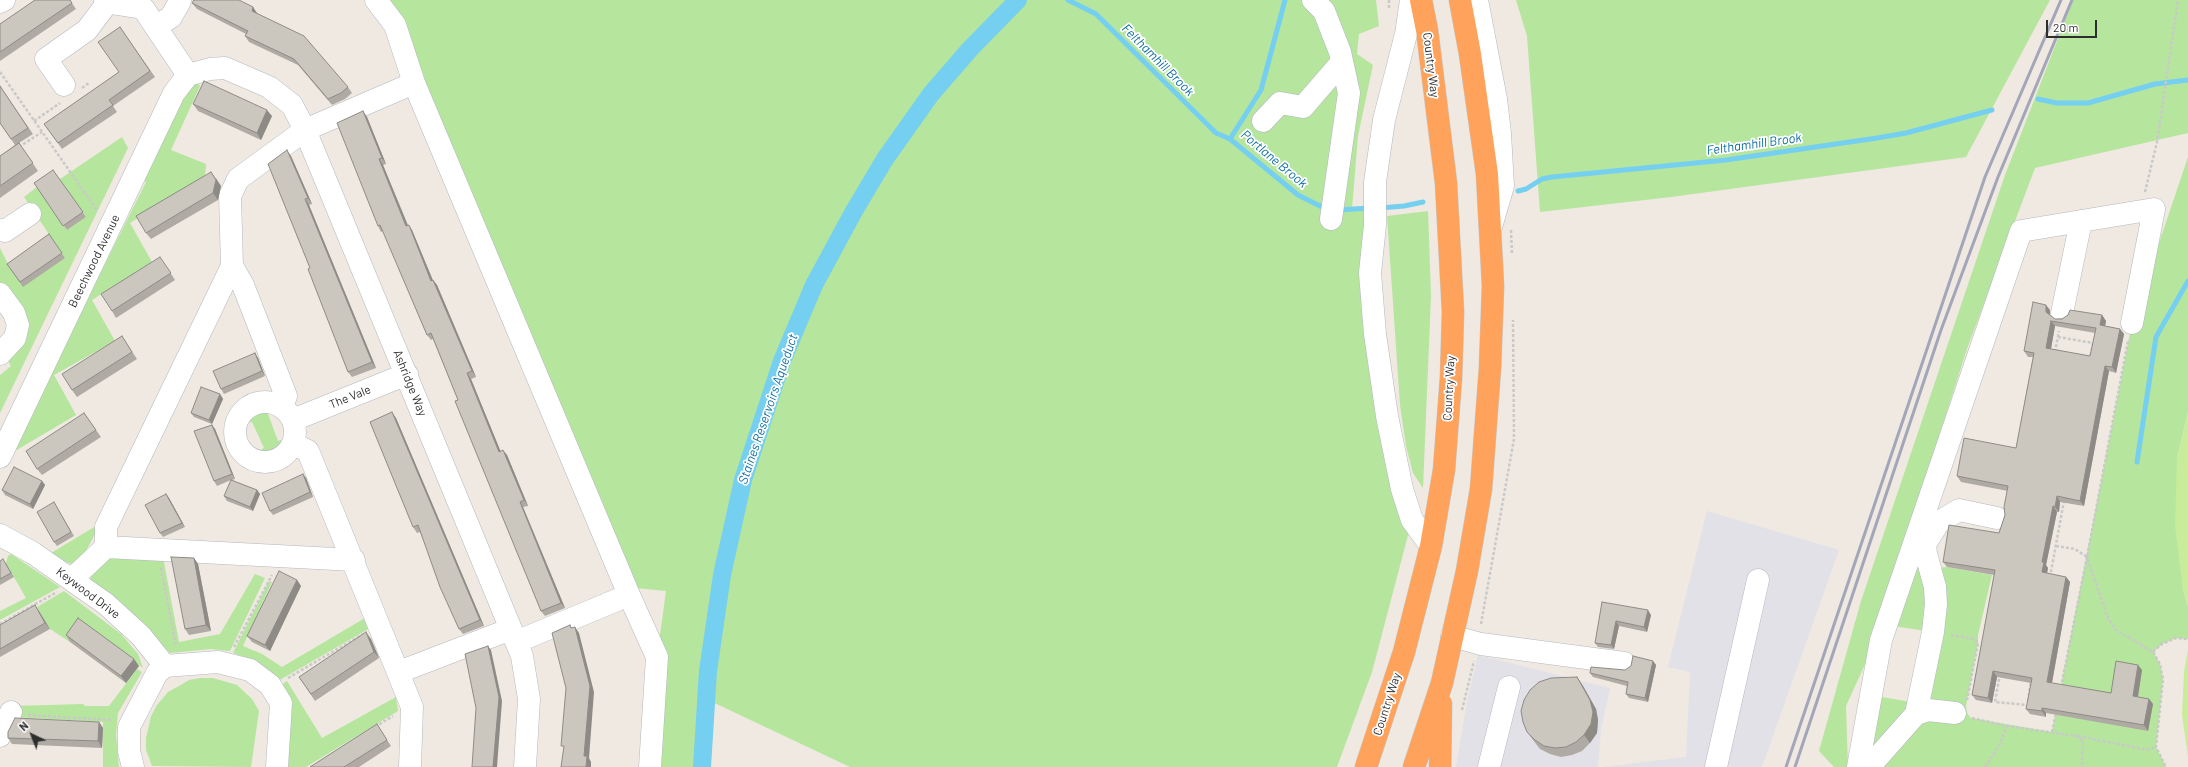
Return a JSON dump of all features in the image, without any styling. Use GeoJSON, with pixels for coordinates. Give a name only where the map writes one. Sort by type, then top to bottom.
{"type":"FeatureCollection","features":[{"type":"Feature","properties":{"kind":"highway","name":"Country Way"},"geometry":{"type":"LineString","coordinates":[[1366,767],[1404,652],[1431,546],[1444,470],[1451,378],[1453,312],[1446,183],[1427,30],[1421,0]]}},
{"type":"Feature","properties":{"kind":"highway"},"geometry":{"type":"LineString","coordinates":[[1414,767],[1442,683],[1467,571],[1481,489],[1490,368],[1492,286],[1487,174],[1470,54],[1460,0]]}},
{"type":"Feature","properties":{"kind":"highway"},"geometry":{"type":"LineString","coordinates":[[1440,767],[1442,683]]}},
{"type":"Feature","properties":{"kind":"street"},"geometry":{"type":"LineString","coordinates":[[0,2],[4,0]]}},
{"type":"Feature","properties":{"kind":"street"},"geometry":{"type":"LineString","coordinates":[[376,0],[395,25],[414,83],[629,595],[657,657],[650,767]]}},
{"type":"Feature","properties":{"kind":"street"},"geometry":{"type":"LineString","coordinates":[[1313,0],[1324,11],[1342,62],[1349,93],[1333,209]]}},
{"type":"Feature","properties":{"kind":"street"},"geometry":{"type":"LineString","coordinates":[[1411,0],[1406,34],[1384,120],[1375,182],[1375,225],[1371,280],[1375,334],[1387,416],[1402,489],[1412,520],[1431,546]]}},
{"type":"Feature","properties":{"kind":"street"},"geometry":{"type":"LineString","coordinates":[[1476,0],[1494,92],[1500,133],[1503,186],[1490,230]]}},
{"type":"Feature","properties":{"kind":"street"},"geometry":{"type":"LineString","coordinates":[[64,85],[46,59],[87,30],[106,1],[145,4],[157,26],[193,74]]}},
{"type":"Feature","properties":{"kind":"street"},"geometry":{"type":"LineString","coordinates":[[157,26],[171,17],[180,1]]}},
{"type":"Feature","properties":{"kind":"street"},"geometry":{"type":"LineString","coordinates":[[1263,121],[1280,103],[1303,107],[1342,62]]}},
{"type":"Feature","properties":{"kind":"street","name":"Ashridge Way"},"geometry":{"type":"LineString","coordinates":[[193,74],[225,68],[269,87],[292,105],[306,130],[522,656],[529,699],[525,767]]}},
{"type":"Feature","properties":{"kind":"street","name":"Beechwood Avenue"},"geometry":{"type":"LineString","coordinates":[[0,457],[174,93],[193,74]]}},
{"type":"Feature","properties":{"kind":"street"},"geometry":{"type":"LineString","coordinates":[[74,581],[106,547],[106,527],[232,266],[230,196],[238,179],[306,130],[414,83]]}},
{"type":"Feature","properties":{"kind":"street"},"geometry":{"type":"LineString","coordinates":[[1858,767],[1881,640],[1920,548],[1925,544],[2021,231],[2154,209],[2132,323]]}},
{"type":"Feature","properties":{"kind":"street"},"geometry":{"type":"LineString","coordinates":[[0,230],[5,231],[30,214]]}},
{"type":"Feature","properties":{"kind":"street"},"geometry":{"type":"LineString","coordinates":[[2062,313],[2081,221]]}},
{"type":"Feature","properties":{"kind":"street"},"geometry":{"type":"LineString","coordinates":[[232,266],[243,285],[286,396],[288,414],[296,436],[288,452],[280,459],[266,462],[252,460],[244,454],[238,446],[235,436],[239,417],[245,410],[263,402],[273,403],[288,414]]}},
{"type":"Feature","properties":{"kind":"street"},"geometry":{"type":"LineString","coordinates":[[0,294],[14,313],[18,325],[15,338],[0,354]]}},
{"type":"Feature","properties":{"kind":"street","name":"The Vale"},"geometry":{"type":"LineString","coordinates":[[288,414],[406,374]]}},
{"type":"Feature","properties":{"kind":"street"},"geometry":{"type":"LineString","coordinates":[[293,444],[308,451],[354,560],[411,704],[410,767]]}},
{"type":"Feature","properties":{"kind":"street"},"geometry":{"type":"LineString","coordinates":[[1932,518],[1959,510],[1997,518]]}},
{"type":"Feature","properties":{"kind":"street","name":"Keywood Drive"},"geometry":{"type":"LineString","coordinates":[[0,535],[33,553],[106,604],[172,665]]}},
{"type":"Feature","properties":{"kind":"street"},"geometry":{"type":"LineString","coordinates":[[106,547],[354,560]]}},
{"type":"Feature","properties":{"kind":"street"},"geometry":{"type":"LineString","coordinates":[[1869,767],[1916,714],[1933,632],[1936,604],[1936,587],[1920,548]]}},
{"type":"Feature","properties":{"kind":"street"},"geometry":{"type":"LineString","coordinates":[[1716,767],[1758,580]]}},
{"type":"Feature","properties":{"kind":"street"},"geometry":{"type":"LineString","coordinates":[[398,672],[514,636],[629,595]]}},
{"type":"Feature","properties":{"kind":"street"},"geometry":{"type":"LineString","coordinates":[[1869,767],[1893,626]]}},
{"type":"Feature","properties":{"kind":"street"},"geometry":{"type":"LineString","coordinates":[[1452,636],[1481,644],[1624,663]]}},
{"type":"Feature","properties":{"kind":"street"},"geometry":{"type":"LineString","coordinates":[[133,767],[129,751],[129,727],[158,673],[172,665],[218,662],[250,670],[273,689],[282,703],[277,767]]}},
{"type":"Feature","properties":{"kind":"street"},"geometry":{"type":"LineString","coordinates":[[1489,767],[1509,687]]}},
{"type":"Feature","properties":{"kind":"street"},"geometry":{"type":"LineString","coordinates":[[1916,714],[1928,710],[1963,711]]}},
{"type":"Feature","properties":{"kind":"street"},"geometry":{"type":"LineString","coordinates":[[0,736],[10,713]]}},
{"type":"Feature","properties":{"kind":"path"},"geometry":{"type":"LineString","coordinates":[[2140,211],[2157,142],[2178,0]]}},
{"type":"Feature","properties":{"kind":"path"},"geometry":{"type":"LineString","coordinates":[[0,72],[100,214],[114,220]]}},
{"type":"Feature","properties":{"kind":"path"},"geometry":{"type":"LineString","coordinates":[[18,148],[42,132]]}},
{"type":"Feature","properties":{"kind":"path"},"geometry":{"type":"LineString","coordinates":[[2054,360],[2062,313]]}},
{"type":"Feature","properties":{"kind":"path"},"geometry":{"type":"LineString","coordinates":[[2060,694],[2132,323]]}},
{"type":"Feature","properties":{"kind":"path"},"geometry":{"type":"LineString","coordinates":[[2058,337],[2093,343],[2088,366]]}},
{"type":"Feature","properties":{"kind":"path"},"geometry":{"type":"LineString","coordinates":[[2049,584],[2064,498]]}},
{"type":"Feature","properties":{"kind":"path"},"geometry":{"type":"LineString","coordinates":[[2054,520],[2060,521]]}},
{"type":"Feature","properties":{"kind":"path"},"geometry":{"type":"LineString","coordinates":[[2056,546],[2075,549],[2087,557],[2108,618],[2116,630],[2153,652],[2160,664],[2163,679],[2156,747],[2166,767]]}},
{"type":"Feature","properties":{"kind":"path"},"geometry":{"type":"LineString","coordinates":[[157,550],[172,665]]}},
{"type":"Feature","properties":{"kind":"path"},"geometry":{"type":"LineString","coordinates":[[226,664],[278,563],[279,556]]}},
{"type":"Feature","properties":{"kind":"path"},"geometry":{"type":"LineString","coordinates":[[2046,560],[2053,561]]}},
{"type":"Feature","properties":{"kind":"path"},"geometry":{"type":"LineString","coordinates":[[0,624],[74,581]]}},
{"type":"Feature","properties":{"kind":"path"},"geometry":{"type":"LineString","coordinates":[[273,689],[379,624]]}},
{"type":"Feature","properties":{"kind":"path"},"geometry":{"type":"LineString","coordinates":[[1933,632],[1975,639],[1978,644],[1963,711],[1971,718],[2007,726],[2076,736],[2148,750],[2156,747]]}},
{"type":"Feature","properties":{"kind":"path"},"geometry":{"type":"LineString","coordinates":[[2153,652],[2162,644],[2176,638],[2188,639]]}},
{"type":"Feature","properties":{"kind":"path"},"geometry":{"type":"LineString","coordinates":[[2001,671],[1995,702],[2026,707],[2032,676]]}},
{"type":"Feature","properties":{"kind":"path"},"geometry":{"type":"LineString","coordinates":[[371,729],[411,704]]}},
{"type":"Feature","properties":{"kind":"path"},"geometry":{"type":"LineString","coordinates":[[2052,732],[2057,710]]}},
{"type":"Feature","properties":{"kind":"path"},"geometry":{"type":"LineString","coordinates":[[10,713],[132,722]]}},
{"type":"Feature","properties":{"kind":"path"},"geometry":{"type":"LineString","coordinates":[[1984,767],[2000,744],[2007,726]]}},
{"type":"Feature","properties":{"kind":"path"},"geometry":{"type":"LineString","coordinates":[[2076,736],[2083,741],[2082,767]]}},
{"type":"Feature","properties":{"kind":"shaded area"},"geometry":{"type":"Polygon","coordinates":[[[1707,511],[1839,550],[1762,767],[1603,767],[1686,757],[1690,672],[1668,667],[1707,511]]]}},
{"type":"Feature","properties":{"kind":"shaded area"},"geometry":{"type":"Polygon","coordinates":[[[1478,655],[1610,688],[1601,730],[1598,767],[1456,767],[1467,701],[1478,655]]]}},
{"type":"Feature","properties":{"kind":"green space"},"geometry":{"type":"Polygon","coordinates":[[[376,0],[1376,0],[1379,26],[1359,34],[1357,54],[1373,65],[1358,136],[1352,209],[1375,208],[1370,273],[1412,520],[1372,672],[1337,767],[850,767],[706,699],[702,767],[650,767],[657,657],[666,591],[626,587],[376,0]]]}},
{"type":"Feature","properties":{"kind":"green space"},"geometry":{"type":"Polygon","coordinates":[[[1516,0],[2050,0],[1966,157],[1671,197],[1540,212],[1527,36],[1516,0]]]}},
{"type":"Feature","properties":{"kind":"green space"},"geometry":{"type":"Polygon","coordinates":[[[2073,0],[2188,0],[2188,133],[2035,168],[1968,346],[1867,660],[1846,706],[1848,767],[1834,767],[1819,751],[1861,601],[2005,175],[2073,0]]]}},
{"type":"Feature","properties":{"kind":"green space"},"geometry":{"type":"Polygon","coordinates":[[[197,83],[200,86],[171,150],[206,164],[205,176],[130,223],[152,262],[92,300],[115,341],[54,375],[76,415],[15,451],[47,380],[146,182],[142,179],[185,90],[197,83]]]}},
{"type":"Feature","properties":{"kind":"green space"},"geometry":{"type":"Polygon","coordinates":[[[122,137],[128,148],[0,413],[0,375],[11,366],[5,356],[19,344],[0,285],[0,248],[10,268],[65,258],[24,197],[37,187],[67,230],[86,217],[60,179],[122,137]]]}},
{"type":"Feature","properties":{"kind":"green space"},"geometry":{"type":"Polygon","coordinates":[[[2188,157],[2188,412],[2177,458],[2183,590],[2188,607],[2188,639],[2176,638],[2162,644],[2153,652],[2160,664],[2163,679],[2156,747],[2166,767],[1859,767],[1870,695],[1923,704],[1933,632],[1893,626],[1915,542],[1938,568],[1947,567],[1992,575],[1978,635],[1978,643],[1966,706],[1967,713],[1971,718],[2052,732],[2132,323],[2188,157]]]}},
{"type":"Feature","properties":{"kind":"green space"},"geometry":{"type":"Polygon","coordinates":[[[1428,211],[1431,296],[1423,488],[1413,473],[1406,446],[1400,405],[1387,216],[1428,211]]]}},
{"type":"Feature","properties":{"kind":"green space"},"geometry":{"type":"Polygon","coordinates":[[[263,407],[275,412],[268,414],[278,441],[287,438],[284,446],[279,452],[264,456],[257,452],[264,448],[252,422],[246,423],[249,413],[263,407]]]}},
{"type":"Feature","properties":{"kind":"green space"},"geometry":{"type":"Polygon","coordinates":[[[2188,412],[2188,607],[2183,590],[2175,526],[2177,458],[2188,412]]]}},
{"type":"Feature","properties":{"kind":"green space"},"geometry":{"type":"Polygon","coordinates":[[[101,523],[81,560],[72,564],[65,562],[51,553],[101,523]]]}},
{"type":"Feature","properties":{"kind":"green space"},"geometry":{"type":"Polygon","coordinates":[[[113,553],[163,557],[179,642],[220,634],[255,574],[265,578],[230,651],[211,649],[170,653],[131,615],[91,582],[90,571],[113,553]]]}},
{"type":"Feature","properties":{"kind":"green space"},"geometry":{"type":"Polygon","coordinates":[[[11,554],[60,587],[0,620],[0,611],[26,598],[6,563],[8,556],[11,554]]]}},
{"type":"Feature","properties":{"kind":"green space"},"geometry":{"type":"Polygon","coordinates":[[[269,581],[272,582],[243,646],[262,654],[282,667],[365,618],[370,628],[278,681],[252,660],[233,653],[269,581]]]}},
{"type":"Feature","properties":{"kind":"green space"},"geometry":{"type":"Polygon","coordinates":[[[64,591],[121,634],[138,654],[143,668],[83,625],[70,642],[50,629],[37,607],[64,591]]]}},
{"type":"Feature","properties":{"kind":"green space"},"geometry":{"type":"Polygon","coordinates":[[[2188,649],[2188,757],[2182,715],[2184,672],[2188,649]]]}},
{"type":"Feature","properties":{"kind":"green space"},"geometry":{"type":"Polygon","coordinates":[[[137,669],[142,672],[118,713],[116,735],[119,767],[103,767],[103,722],[14,717],[15,706],[83,704],[85,706],[109,706],[137,669]]]}},
{"type":"Feature","properties":{"kind":"green space"},"geometry":{"type":"Polygon","coordinates":[[[213,678],[237,685],[252,699],[259,711],[251,767],[152,766],[146,750],[146,738],[151,716],[157,705],[168,692],[189,680],[213,678]]]}},
{"type":"Feature","properties":{"kind":"green space"},"geometry":{"type":"Polygon","coordinates":[[[287,681],[322,738],[396,697],[398,711],[306,767],[285,767],[280,686],[287,681]]]}},
{"type":"Feature","properties":{"kind":"building"},"geometry":{"type":"Polygon","coordinates":[[[35,0],[70,0],[72,3],[0,52],[0,24],[35,0]]]}},
{"type":"Feature","properties":{"kind":"building"},"geometry":{"type":"Polygon","coordinates":[[[194,0],[239,0],[253,7],[252,11],[304,36],[348,87],[341,93],[328,99],[294,59],[245,36],[248,31],[192,3],[194,0]]]}},
{"type":"Feature","properties":{"kind":"building"},"geometry":{"type":"Polygon","coordinates":[[[120,27],[150,71],[109,100],[113,105],[58,143],[44,124],[119,72],[98,42],[120,27]]]}},
{"type":"Feature","properties":{"kind":"building"},"geometry":{"type":"Polygon","coordinates":[[[204,81],[267,110],[257,133],[193,104],[204,81]]]}},
{"type":"Feature","properties":{"kind":"building"},"geometry":{"type":"Polygon","coordinates":[[[0,86],[28,128],[11,139],[0,123],[0,86]]]}},
{"type":"Feature","properties":{"kind":"building"},"geometry":{"type":"Polygon","coordinates":[[[363,111],[382,158],[379,159],[406,226],[409,225],[431,281],[433,280],[472,371],[467,373],[499,452],[503,450],[524,500],[520,502],[561,603],[541,611],[455,401],[458,400],[431,333],[427,335],[380,225],[378,226],[337,123],[363,111]]]}},
{"type":"Feature","properties":{"kind":"building"},"geometry":{"type":"Polygon","coordinates":[[[19,143],[33,163],[0,186],[0,156],[19,143]]]}},
{"type":"Feature","properties":{"kind":"building"},"geometry":{"type":"Polygon","coordinates":[[[287,150],[308,198],[305,199],[372,362],[348,372],[308,269],[310,268],[268,164],[287,150]]]}},
{"type":"Feature","properties":{"kind":"building"},"geometry":{"type":"Polygon","coordinates":[[[53,170],[83,212],[63,226],[34,183],[53,170]]]}},
{"type":"Feature","properties":{"kind":"building"},"geometry":{"type":"Polygon","coordinates":[[[211,172],[216,180],[213,193],[146,233],[136,216],[211,172]]]}},
{"type":"Feature","properties":{"kind":"building"},"geometry":{"type":"Polygon","coordinates":[[[49,234],[62,253],[20,282],[7,264],[49,234]]]}},
{"type":"Feature","properties":{"kind":"building"},"geometry":{"type":"Polygon","coordinates":[[[160,257],[171,273],[112,311],[101,294],[160,257]]]}},
{"type":"Feature","properties":{"kind":"building"},"geometry":{"type":"Polygon","coordinates":[[[2033,302],[2046,305],[2046,312],[2055,319],[2062,319],[2068,315],[2070,310],[2102,315],[2100,325],[2120,329],[2112,367],[2105,366],[2080,501],[2057,496],[2055,507],[2053,506],[2042,562],[2044,562],[2042,572],[2066,577],[2047,682],[2111,693],[2116,661],[2138,665],[2133,696],[2149,699],[2144,725],[2042,708],[2042,711],[2026,709],[2032,678],[1993,671],[1988,698],[1972,695],[1995,570],[1943,562],[1949,525],[1999,533],[2005,515],[2004,507],[2008,486],[1957,476],[1964,438],[2016,448],[2034,353],[2024,351],[2033,302]],[[2051,321],[2046,348],[2090,356],[2096,328],[2051,321]]]}},
{"type":"Feature","properties":{"kind":"building"},"geometry":{"type":"Polygon","coordinates":[[[122,336],[132,352],[72,390],[62,374],[122,336]]]}},
{"type":"Feature","properties":{"kind":"building"},"geometry":{"type":"Polygon","coordinates":[[[255,353],[262,371],[221,389],[213,371],[255,353]]]}},
{"type":"Feature","properties":{"kind":"building"},"geometry":{"type":"Polygon","coordinates":[[[201,387],[220,394],[209,420],[191,413],[201,387]]]}},
{"type":"Feature","properties":{"kind":"building"},"geometry":{"type":"Polygon","coordinates":[[[392,412],[480,620],[459,629],[440,587],[418,525],[413,527],[370,422],[392,412]]]}},
{"type":"Feature","properties":{"kind":"building"},"geometry":{"type":"Polygon","coordinates":[[[84,413],[96,430],[37,469],[26,451],[84,413]]]}},
{"type":"Feature","properties":{"kind":"building"},"geometry":{"type":"Polygon","coordinates":[[[212,425],[232,474],[214,481],[194,431],[212,425]]]}},
{"type":"Feature","properties":{"kind":"building"},"geometry":{"type":"Polygon","coordinates":[[[14,467],[42,481],[30,504],[2,490],[14,467]]]}},
{"type":"Feature","properties":{"kind":"building"},"geometry":{"type":"Polygon","coordinates":[[[303,474],[310,492],[270,511],[262,493],[303,474]]]}},
{"type":"Feature","properties":{"kind":"building"},"geometry":{"type":"Polygon","coordinates":[[[231,480],[257,490],[250,507],[224,496],[231,480]]]}},
{"type":"Feature","properties":{"kind":"building"},"geometry":{"type":"Polygon","coordinates":[[[166,494],[182,523],[160,533],[145,505],[166,494]]]}},
{"type":"Feature","properties":{"kind":"building"},"geometry":{"type":"Polygon","coordinates":[[[54,502],[71,532],[54,542],[37,512],[54,502]]]}},
{"type":"Feature","properties":{"kind":"building"},"geometry":{"type":"Polygon","coordinates":[[[171,557],[194,558],[206,625],[185,629],[171,557]]]}},
{"type":"Feature","properties":{"kind":"building"},"geometry":{"type":"Polygon","coordinates":[[[3,559],[11,573],[0,579],[0,561],[3,559]]]}},
{"type":"Feature","properties":{"kind":"building"},"geometry":{"type":"Polygon","coordinates":[[[279,571],[297,580],[265,645],[247,636],[279,571]]]}},
{"type":"Feature","properties":{"kind":"building"},"geometry":{"type":"Polygon","coordinates":[[[1602,602],[1648,610],[1644,627],[1616,621],[1611,645],[1595,643],[1602,602]]]}},
{"type":"Feature","properties":{"kind":"building"},"geometry":{"type":"Polygon","coordinates":[[[35,605],[45,623],[0,649],[0,625],[35,605]]]}},
{"type":"Feature","properties":{"kind":"building"},"geometry":{"type":"Polygon","coordinates":[[[78,618],[134,659],[121,676],[66,635],[78,618]]]}},
{"type":"Feature","properties":{"kind":"building"},"geometry":{"type":"Polygon","coordinates":[[[570,625],[571,628],[575,627],[590,686],[584,756],[587,756],[586,767],[561,767],[564,746],[561,746],[566,688],[552,633],[570,625]]]}},
{"type":"Feature","properties":{"kind":"building"},"geometry":{"type":"Polygon","coordinates":[[[366,632],[374,652],[311,694],[299,677],[366,632]]]}},
{"type":"Feature","properties":{"kind":"building"},"geometry":{"type":"Polygon","coordinates":[[[488,646],[499,697],[493,767],[472,767],[476,708],[465,654],[488,646]]]}},
{"type":"Feature","properties":{"kind":"building"},"geometry":{"type":"Polygon","coordinates":[[[1633,656],[1653,661],[1645,698],[1626,694],[1628,682],[1590,673],[1591,667],[1625,670],[1631,666],[1633,656]]]}},
{"type":"Feature","properties":{"kind":"building"},"geometry":{"type":"Polygon","coordinates":[[[1577,677],[1590,700],[1593,712],[1591,724],[1584,735],[1576,742],[1566,747],[1555,748],[1544,746],[1527,732],[1521,711],[1524,700],[1530,690],[1539,682],[1551,678],[1577,677]]]}},
{"type":"Feature","properties":{"kind":"building"},"geometry":{"type":"Polygon","coordinates":[[[15,718],[99,722],[98,741],[8,738],[8,732],[15,718]]]}},
{"type":"Feature","properties":{"kind":"building"},"geometry":{"type":"Polygon","coordinates":[[[377,724],[387,740],[344,767],[310,767],[377,724]]]}},
{"type":"Feature","properties":{"kind":"waterway","name":"Staines Reservoirs Aqueduct"},"geometry":{"type":"LineString","coordinates":[[702,767],[708,671],[722,575],[743,480],[782,361],[814,285],[854,211],[885,159],[931,94],[970,49],[1018,0]]}},
{"type":"Feature","properties":{"kind":"waterway","name":"Felthamhill Brook"},"geometry":{"type":"LineString","coordinates":[[1068,0],[1096,14],[1216,133],[1230,139],[1298,195],[1328,210]]}},
{"type":"Feature","properties":{"kind":"waterway","name":"Portlane Brook"},"geometry":{"type":"LineString","coordinates":[[1230,139],[1261,90],[1285,0]]}},
{"type":"Feature","properties":{"kind":"waterway","name":"Felthamhill Brook"},"geometry":{"type":"LineString","coordinates":[[2038,99],[2057,103],[2088,103],[2155,84],[2188,80]]}},
{"type":"Feature","properties":{"kind":"waterway","name":"Felthamhill Brook"},"geometry":{"type":"LineString","coordinates":[[1518,191],[1526,189],[1542,179],[1552,177],[1726,160],[1877,138],[1906,133],[1992,110]]}},
{"type":"Feature","properties":{"kind":"waterway","name":"Portlane Brook"},"geometry":{"type":"LineString","coordinates":[[1380,208],[1404,206],[1423,202]]}},
{"type":"Feature","properties":{"kind":"waterway","name":"Portlane Brook"},"geometry":{"type":"LineString","coordinates":[[1338,210],[1370,208]]}},
{"type":"Feature","properties":{"kind":"waterway"},"geometry":{"type":"LineString","coordinates":[[2137,462],[2156,337],[2188,281]]}},
{"type":"Feature","properties":{"kind":"railway"},"geometry":{"type":"LineString","coordinates":[[1786,767],[1985,177],[2061,0]]}},
{"type":"Feature","properties":{"kind":"railway"},"geometry":{"type":"LineString","coordinates":[[1795,767],[1941,330],[1998,177],[2072,0]]}}]}
